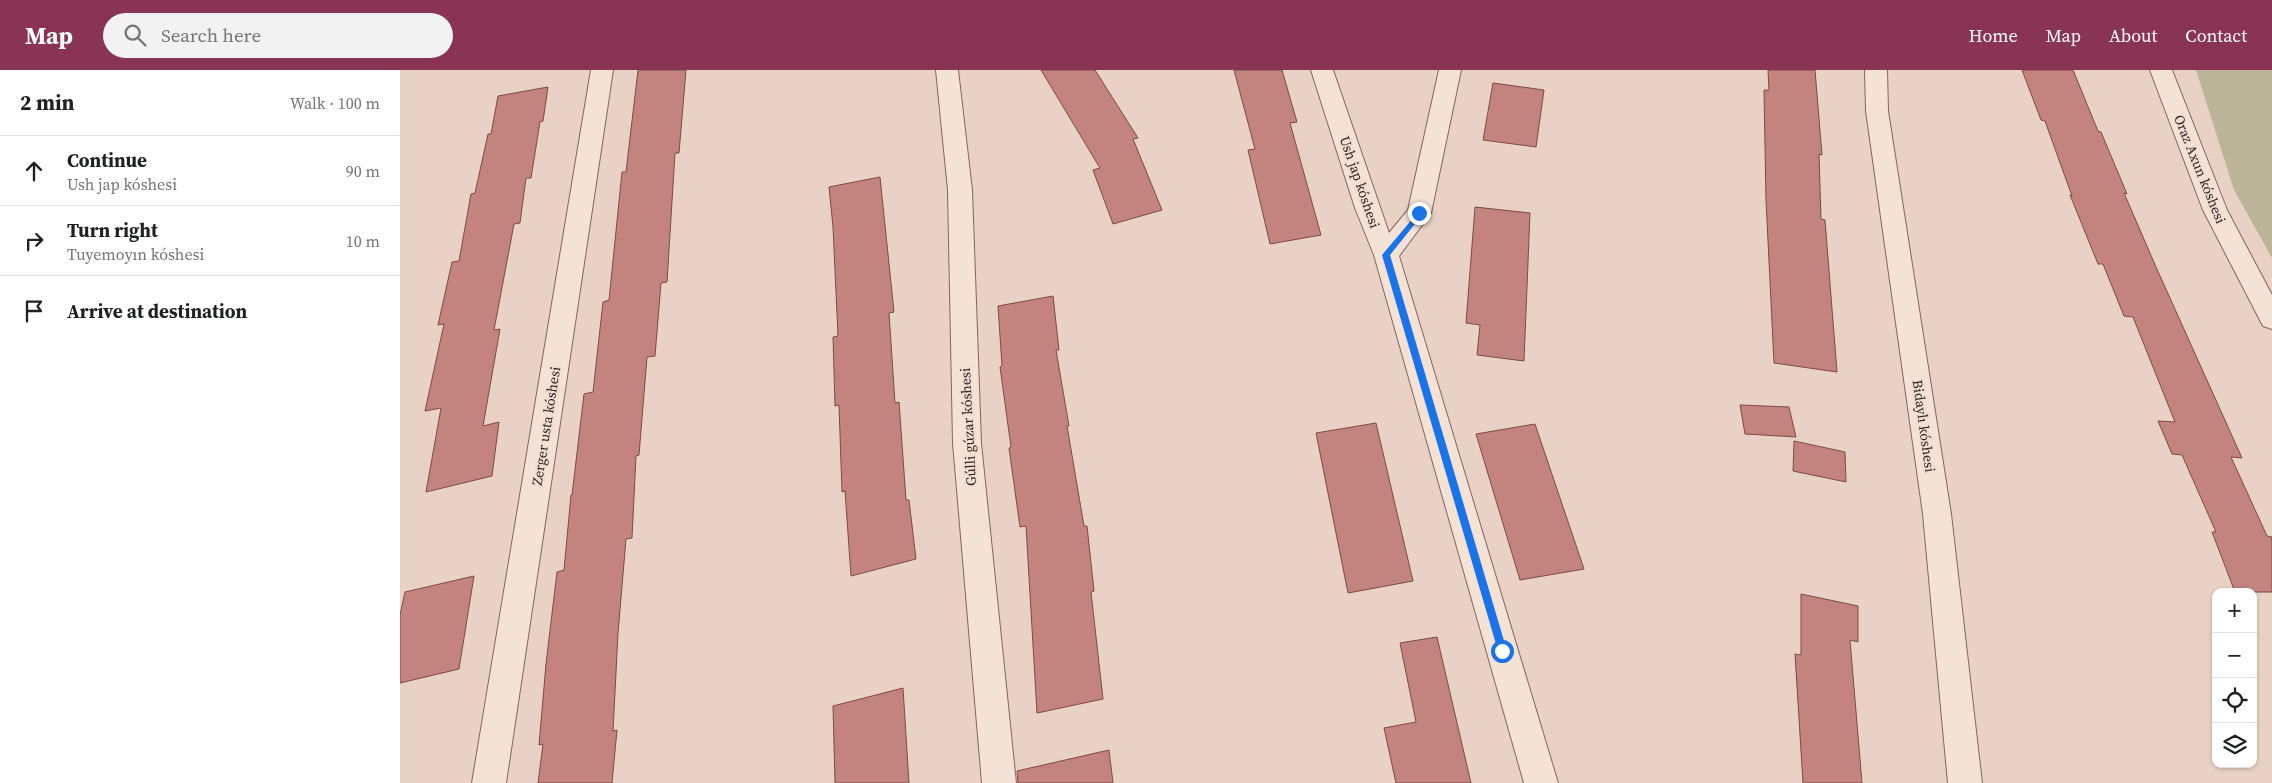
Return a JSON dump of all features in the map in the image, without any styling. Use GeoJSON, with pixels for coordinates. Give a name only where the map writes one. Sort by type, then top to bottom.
{"type":"FeatureCollection","features":[{"type":"Feature","properties":{"kind":"street","name":"Zerger usta kóshesi"},"geometry":{"type":"LineString","coordinates":[[489,783],[602,70]]}},
{"type":"Feature","properties":{"kind":"street","name":"Gúlli gúzar kóshesi"},"geometry":{"type":"LineString","coordinates":[[947,70],[960,190],[967,443],[999,783]]}},
{"type":"Feature","properties":{"kind":"street","name":"Ush jap kóshesi"},"geometry":{"type":"LineString","coordinates":[[1322,70],[1367,208],[1386,255],[1541,783]]}},
{"type":"Feature","properties":{"kind":"street"},"geometry":{"type":"LineString","coordinates":[[1386,255],[1419,213],[1450,70]]}},
{"type":"Feature","properties":{"kind":"street","name":"Bidaylı kóshesi"},"geometry":{"type":"LineString","coordinates":[[1876,70],[1877,111],[1937,514],[1965,783]]}},
{"type":"Feature","properties":{"kind":"street","name":"Oraz Axun kóshesi"},"geometry":{"type":"LineString","coordinates":[[2161,70],[2215,210],[2272,319]]}},
{"type":"Feature","properties":{"kind":"shaded area"},"geometry":{"type":"Polygon","coordinates":[[[2196,70],[2272,70],[2272,258],[2234,190],[2196,70]]]}},
{"type":"Feature","properties":{"kind":"building"},"geometry":{"type":"Polygon","coordinates":[[[638,70],[686,70],[679,153],[675,153],[667,282],[661,283],[655,356],[647,357],[639,455],[636,456],[632,538],[626,539],[618,633],[613,731],[617,730],[612,783],[538,783],[543,744],[539,745],[546,664],[557,572],[564,570],[571,495],[584,394],[593,392],[603,302],[609,300],[622,172],[626,172],[638,70]]]}},
{"type":"Feature","properties":{"kind":"building"},"geometry":{"type":"Polygon","coordinates":[[[1041,70],[1095,70],[1138,138],[1133,139],[1162,210],[1113,224],[1093,170],[1100,168],[1041,70]]]}},
{"type":"Feature","properties":{"kind":"building"},"geometry":{"type":"Polygon","coordinates":[[[1234,70],[1282,70],[1297,122],[1290,123],[1321,235],[1270,244],[1248,150],[1255,149],[1234,70]]]}},
{"type":"Feature","properties":{"kind":"building"},"geometry":{"type":"Polygon","coordinates":[[[1768,70],[1815,70],[1822,155],[1819,154],[1821,219],[1825,220],[1837,372],[1774,363],[1766,200],[1764,90],[1769,90],[1768,70]]]}},
{"type":"Feature","properties":{"kind":"building"},"geometry":{"type":"Polygon","coordinates":[[[2022,70],[2073,70],[2098,131],[2101,132],[2127,194],[2124,193],[2156,267],[2242,458],[2231,457],[2267,536],[2272,537],[2272,592],[2257,592],[2257,588],[2233,588],[2212,532],[2216,532],[2182,455],[2172,454],[2158,421],[2175,422],[2133,317],[2124,316],[2103,264],[2098,264],[2070,195],[2072,196],[2045,121],[2041,120],[2022,70]]]}},
{"type":"Feature","properties":{"kind":"building"},"geometry":{"type":"Polygon","coordinates":[[[1493,83],[1544,90],[1536,147],[1483,140],[1493,83]]]}},
{"type":"Feature","properties":{"kind":"building"},"geometry":{"type":"Polygon","coordinates":[[[548,87],[531,178],[526,178],[520,223],[514,224],[494,330],[500,329],[483,426],[499,422],[492,476],[426,492],[441,408],[425,411],[444,324],[438,325],[452,262],[459,261],[471,194],[475,193],[488,134],[491,134],[498,96],[548,87]]]}},
{"type":"Feature","properties":{"kind":"building"},"geometry":{"type":"Polygon","coordinates":[[[880,177],[894,312],[889,313],[895,403],[899,402],[906,500],[909,500],[916,559],[851,576],[845,491],[842,492],[839,405],[835,406],[833,337],[838,336],[833,227],[829,187],[880,177]]]}},
{"type":"Feature","properties":{"kind":"building"},"geometry":{"type":"Polygon","coordinates":[[[1475,207],[1530,213],[1524,361],[1477,355],[1480,325],[1466,323],[1475,207]]]}},
{"type":"Feature","properties":{"kind":"building"},"geometry":{"type":"Polygon","coordinates":[[[1053,296],[1059,350],[1056,350],[1069,426],[1067,426],[1084,526],[1087,526],[1094,591],[1091,592],[1103,699],[1037,713],[1026,526],[1020,527],[1009,448],[1011,447],[1000,367],[1002,366],[998,306],[1053,296]]]}},
{"type":"Feature","properties":{"kind":"building"},"geometry":{"type":"Polygon","coordinates":[[[1740,405],[1789,407],[1796,437],[1745,434],[1740,405]]]}},
{"type":"Feature","properties":{"kind":"building"},"geometry":{"type":"Polygon","coordinates":[[[1376,423],[1413,581],[1348,593],[1316,433],[1376,423]]]}},
{"type":"Feature","properties":{"kind":"building"},"geometry":{"type":"Polygon","coordinates":[[[1535,424],[1584,569],[1520,580],[1476,434],[1535,424]]]}},
{"type":"Feature","properties":{"kind":"building"},"geometry":{"type":"Polygon","coordinates":[[[1794,441],[1845,452],[1846,482],[1793,471],[1794,441]]]}},
{"type":"Feature","properties":{"kind":"building"},"geometry":{"type":"Polygon","coordinates":[[[474,576],[459,669],[400,683],[400,615],[405,592],[474,576]]]}},
{"type":"Feature","properties":{"kind":"building"},"geometry":{"type":"Polygon","coordinates":[[[1801,594],[1858,606],[1858,642],[1850,640],[1862,783],[1803,783],[1795,654],[1801,655],[1801,594]]]}},
{"type":"Feature","properties":{"kind":"building"},"geometry":{"type":"Polygon","coordinates":[[[1437,637],[1471,783],[1396,783],[1384,728],[1416,722],[1400,643],[1437,637]]]}},
{"type":"Feature","properties":{"kind":"building"},"geometry":{"type":"Polygon","coordinates":[[[903,688],[909,783],[835,783],[833,706],[903,688]]]}},
{"type":"Feature","properties":{"kind":"building"},"geometry":{"type":"Polygon","coordinates":[[[1109,750],[1113,783],[1018,783],[1017,771],[1109,750]]]}},
{"type":"Feature","properties":{"kind":"route"},"geometry":{"type":"LineString","coordinates":[[1419,213],[1386,255],[1502,651]]}}]}
